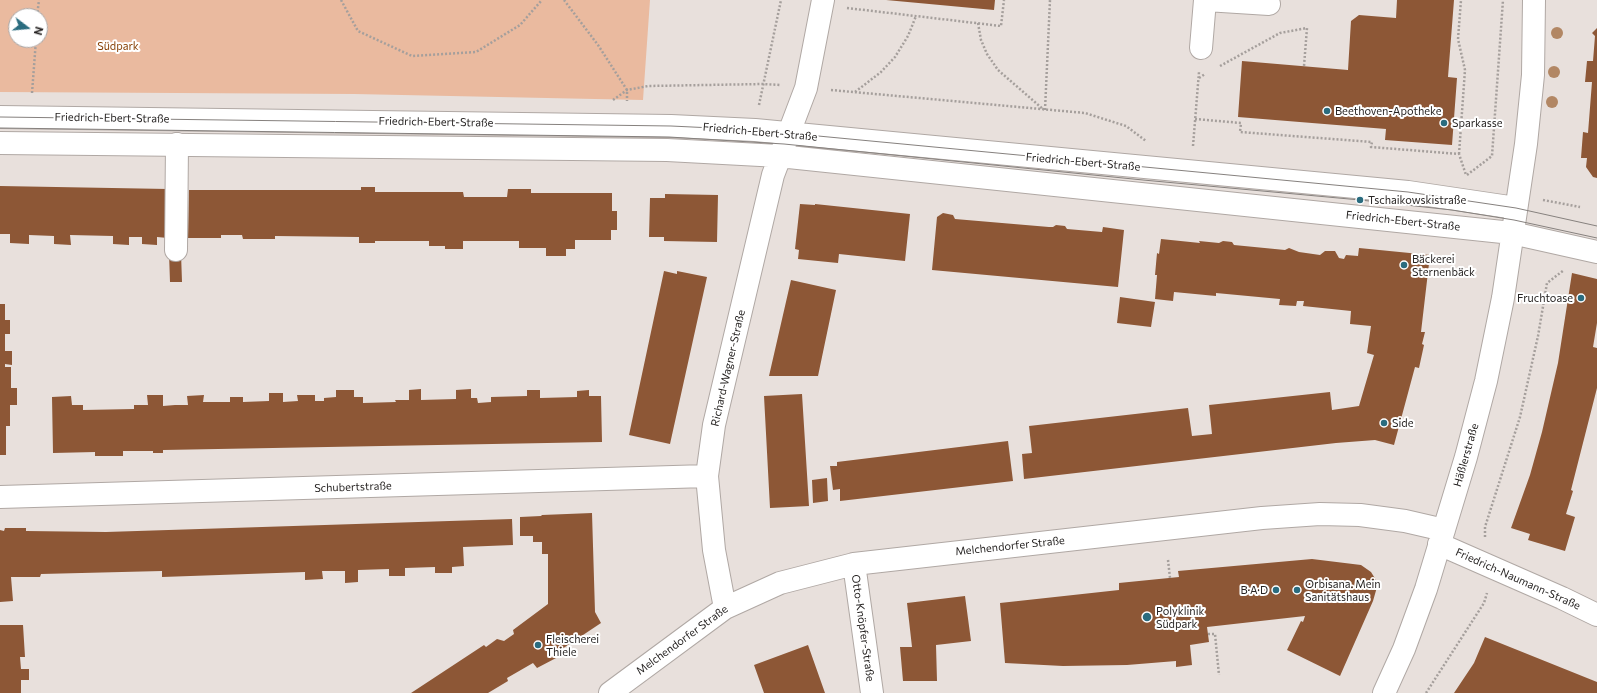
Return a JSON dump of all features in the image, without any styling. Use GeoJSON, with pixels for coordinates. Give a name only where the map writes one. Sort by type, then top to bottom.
{"type":"FeatureCollection","features":[{"type":"Feature","properties":{"kind":"street"},"geometry":{"type":"LineString","coordinates":[[1201,48],[1205,0],[1269,4]]}},
{"type":"Feature","properties":{"kind":"street"},"geometry":{"type":"LineString","coordinates":[[1516,208],[1526,144],[1531,90],[1534,0]]}},
{"type":"Feature","properties":{"kind":"street","name":"Richard-Wagner-Straße"},"geometry":{"type":"LineString","coordinates":[[724,608],[714,550],[707,476],[716,417],[773,175],[806,88],[823,3]]}},
{"type":"Feature","properties":{"kind":"street","name":"Friedrich-Ebert-Straße"},"geometry":{"type":"LineString","coordinates":[[0,117],[672,126],[754,130],[1408,192],[1516,208]]}},
{"type":"Feature","properties":{"kind":"street","name":"Friedrich-Ebert-Straße"},"geometry":{"type":"LineString","coordinates":[[0,143],[667,150],[779,156],[1512,233],[1597,252]]}},
{"type":"Feature","properties":{"kind":"street"},"geometry":{"type":"LineString","coordinates":[[176,250],[177,144]]}},
{"type":"Feature","properties":{"kind":"street","name":"Häßlerstraße"},"geometry":{"type":"LineString","coordinates":[[1384,693],[1411,632],[1466,457],[1486,381],[1503,298],[1516,208]]}},
{"type":"Feature","properties":{"kind":"street","name":"Schubertstraße"},"geometry":{"type":"LineString","coordinates":[[0,497],[707,476]]}},
{"type":"Feature","properties":{"kind":"street","name":"Melchendorfer Straße"},"geometry":{"type":"LineString","coordinates":[[610,693],[724,608],[780,583],[854,564],[1262,518],[1306,515],[1360,514],[1405,520],[1442,537]]}},
{"type":"Feature","properties":{"kind":"street","name":"Friedrich-Naumann-Straße"},"geometry":{"type":"LineString","coordinates":[[1442,537],[1496,569],[1597,615]]}},
{"type":"Feature","properties":{"kind":"street","name":"Otto-Knöpfer-Straße"},"geometry":{"type":"LineString","coordinates":[[854,564],[872,693]]}},
{"type":"Feature","properties":{"kind":"path"},"geometry":{"type":"LineString","coordinates":[[341,0],[358,31],[412,56],[476,52],[520,25],[542,0]]}},
{"type":"Feature","properties":{"kind":"path"},"geometry":{"type":"LineString","coordinates":[[564,0],[598,46],[627,90],[648,86],[763,84],[1085,113],[1126,126],[1149,143]]}},
{"type":"Feature","properties":{"kind":"path"},"geometry":{"type":"LineString","coordinates":[[763,84],[781,0]]}},
{"type":"Feature","properties":{"kind":"path"},"geometry":{"type":"LineString","coordinates":[[823,3],[1001,26],[1004,0]]}},
{"type":"Feature","properties":{"kind":"path"},"geometry":{"type":"LineString","coordinates":[[1045,110],[1050,0]]}},
{"type":"Feature","properties":{"kind":"path"},"geometry":{"type":"LineString","coordinates":[[1462,0],[1458,39],[1465,70],[1459,154],[1466,176]]}},
{"type":"Feature","properties":{"kind":"path"},"geometry":{"type":"LineString","coordinates":[[1461,180],[1492,156],[1503,0]]}},
{"type":"Feature","properties":{"kind":"path"},"geometry":{"type":"LineString","coordinates":[[855,92],[881,72],[895,57],[908,36],[916,16]]}},
{"type":"Feature","properties":{"kind":"path"},"geometry":{"type":"LineString","coordinates":[[978,23],[981,40],[987,54],[998,70],[1045,110]]}},
{"type":"Feature","properties":{"kind":"path"},"geometry":{"type":"LineString","coordinates":[[1219,66],[1280,32],[1307,28],[1304,66]]}},
{"type":"Feature","properties":{"kind":"path"},"geometry":{"type":"LineString","coordinates":[[31,97],[35,48]]}},
{"type":"Feature","properties":{"kind":"path"},"geometry":{"type":"LineString","coordinates":[[1193,151],[1199,78],[1206,74]]}},
{"type":"Feature","properties":{"kind":"path"},"geometry":{"type":"LineString","coordinates":[[1195,119],[1241,123],[1240,132],[1372,142],[1372,147],[1459,154]]}},
{"type":"Feature","properties":{"kind":"path"},"geometry":{"type":"LineString","coordinates":[[1485,540],[1484,527],[1520,417],[1538,336],[1547,283],[1568,267]]}},
{"type":"Feature","properties":{"kind":"path"},"geometry":{"type":"LineString","coordinates":[[1168,560],[1170,578]]}},
{"type":"Feature","properties":{"kind":"path"},"geometry":{"type":"LineString","coordinates":[[1426,693],[1484,603],[1496,569]]}},
{"type":"Feature","properties":{"kind":"path"},"geometry":{"type":"LineString","coordinates":[[1208,634],[1214,634],[1219,675]]}},
{"type":"Feature","properties":{"kind":"green space","name":"Südpark"},"geometry":{"type":"Polygon","coordinates":[[[0,0],[650,0],[643,100],[354,94],[0,92],[0,0]]]}},
{"type":"Feature","properties":{"kind":"building"},"geometry":{"type":"Polygon","coordinates":[[[886,0],[995,0],[994,10],[886,0]]]}},
{"type":"Feature","properties":{"kind":"building"},"geometry":{"type":"Polygon","coordinates":[[[1397,0],[1454,0],[1448,77],[1457,78],[1452,145],[1385,140],[1386,129],[1238,117],[1242,61],[1348,70],[1351,21],[1359,15],[1396,18],[1397,0]]]}},
{"type":"Feature","properties":{"kind":"building"},"geometry":{"type":"Polygon","coordinates":[[[1597,28],[1597,178],[1593,177],[1586,167],[1587,158],[1581,158],[1583,132],[1588,133],[1592,82],[1585,82],[1587,61],[1593,61],[1595,36],[1592,33],[1597,28]]]}},
{"type":"Feature","properties":{"kind":"building"},"geometry":{"type":"Polygon","coordinates":[[[0,186],[168,189],[168,238],[157,237],[157,245],[142,244],[142,237],[129,237],[129,245],[113,244],[113,236],[70,235],[71,245],[54,244],[54,236],[29,235],[29,244],[10,243],[10,234],[0,234],[0,186]]]}},
{"type":"Feature","properties":{"kind":"building"},"geometry":{"type":"Polygon","coordinates":[[[361,187],[375,187],[375,192],[463,192],[464,197],[507,197],[508,189],[531,189],[531,193],[612,193],[612,211],[617,211],[617,230],[611,230],[611,240],[575,240],[575,249],[566,249],[566,256],[546,256],[546,248],[519,248],[519,241],[463,241],[463,249],[445,249],[445,246],[429,246],[429,241],[375,241],[375,243],[359,243],[359,237],[275,236],[275,239],[243,239],[242,235],[221,235],[221,238],[188,238],[189,190],[361,190],[361,187]]]}},
{"type":"Feature","properties":{"kind":"building"},"geometry":{"type":"Polygon","coordinates":[[[665,194],[718,195],[717,242],[664,241],[664,237],[649,237],[650,198],[665,198],[665,194]]]}},
{"type":"Feature","properties":{"kind":"building"},"geometry":{"type":"Polygon","coordinates":[[[800,204],[815,204],[910,214],[905,261],[839,254],[838,263],[798,259],[799,250],[795,249],[800,204]]]}},
{"type":"Feature","properties":{"kind":"building"},"geometry":{"type":"Polygon","coordinates":[[[943,213],[953,215],[955,219],[1049,227],[1056,225],[1065,226],[1067,229],[1102,232],[1103,227],[1124,230],[1118,287],[932,270],[937,217],[943,213]]]}},
{"type":"Feature","properties":{"kind":"building"},"geometry":{"type":"Polygon","coordinates":[[[1161,239],[1200,243],[1199,241],[1219,243],[1223,241],[1232,242],[1234,245],[1285,250],[1289,248],[1299,252],[1320,255],[1325,251],[1335,251],[1339,258],[1344,259],[1346,255],[1358,256],[1359,248],[1430,255],[1421,332],[1425,332],[1422,344],[1424,345],[1419,368],[1415,367],[1394,445],[1375,440],[1336,443],[1024,479],[1022,454],[1032,453],[1029,426],[1188,408],[1192,436],[1212,434],[1209,405],[1330,392],[1332,410],[1359,406],[1374,355],[1367,353],[1371,326],[1350,324],[1351,311],[1303,306],[1304,301],[1297,301],[1296,306],[1279,305],[1280,299],[1216,293],[1216,296],[1174,292],[1173,301],[1155,299],[1157,253],[1159,254],[1161,239]]]}},
{"type":"Feature","properties":{"kind":"building"},"geometry":{"type":"Polygon","coordinates":[[[169,253],[181,253],[182,282],[170,282],[169,253]]]}},
{"type":"Feature","properties":{"kind":"building"},"geometry":{"type":"Polygon","coordinates":[[[664,271],[677,274],[677,271],[707,277],[670,444],[629,435],[664,271]]]}},
{"type":"Feature","properties":{"kind":"building"},"geometry":{"type":"Polygon","coordinates":[[[1572,273],[1597,279],[1597,323],[1593,347],[1597,348],[1597,388],[1571,490],[1573,491],[1566,514],[1575,517],[1565,551],[1528,540],[1530,534],[1511,528],[1530,475],[1542,432],[1558,363],[1572,273]]]}},
{"type":"Feature","properties":{"kind":"building"},"geometry":{"type":"Polygon","coordinates":[[[791,280],[836,290],[818,376],[769,376],[791,280]]]}},
{"type":"Feature","properties":{"kind":"building"},"geometry":{"type":"Polygon","coordinates":[[[1120,297],[1155,302],[1151,327],[1117,323],[1120,297]]]}},
{"type":"Feature","properties":{"kind":"building"},"geometry":{"type":"Polygon","coordinates":[[[0,304],[5,304],[5,320],[10,320],[10,334],[5,334],[5,351],[12,351],[12,365],[5,364],[5,367],[11,367],[11,388],[17,388],[17,405],[10,405],[10,426],[6,426],[6,455],[0,455],[0,304]]]}},
{"type":"Feature","properties":{"kind":"building"},"geometry":{"type":"Polygon","coordinates":[[[421,389],[421,400],[456,399],[456,390],[471,389],[471,398],[477,398],[478,403],[491,402],[491,397],[527,396],[527,390],[540,390],[540,398],[577,397],[577,391],[589,390],[589,396],[601,396],[602,442],[163,450],[163,453],[153,453],[153,451],[123,451],[123,456],[95,456],[95,452],[53,453],[52,397],[71,396],[72,405],[83,405],[83,410],[134,409],[134,405],[148,405],[147,395],[163,395],[163,406],[188,405],[187,396],[204,395],[203,402],[230,402],[230,397],[243,397],[243,402],[269,401],[269,393],[283,393],[283,402],[298,401],[297,395],[315,395],[315,401],[324,401],[324,398],[336,397],[336,390],[354,390],[354,397],[363,397],[363,403],[409,400],[409,390],[421,389]]]}},
{"type":"Feature","properties":{"kind":"building"},"geometry":{"type":"Polygon","coordinates":[[[802,394],[809,506],[770,508],[764,396],[802,394]]]}},
{"type":"Feature","properties":{"kind":"building"},"geometry":{"type":"Polygon","coordinates":[[[1008,441],[1013,481],[840,501],[840,489],[833,490],[830,466],[837,466],[837,462],[1008,441]]]}},
{"type":"Feature","properties":{"kind":"building"},"geometry":{"type":"Polygon","coordinates":[[[827,478],[828,501],[813,503],[812,480],[827,478]]]}},
{"type":"Feature","properties":{"kind":"building"},"geometry":{"type":"Polygon","coordinates":[[[592,513],[595,612],[601,623],[556,653],[558,657],[537,668],[533,663],[507,678],[508,681],[488,693],[411,693],[484,645],[486,647],[497,639],[504,641],[514,634],[513,630],[548,604],[548,554],[542,554],[542,542],[533,542],[533,536],[520,536],[520,517],[592,513]]]}},
{"type":"Feature","properties":{"kind":"building"},"geometry":{"type":"Polygon","coordinates":[[[512,519],[513,545],[463,547],[464,566],[452,567],[452,573],[435,573],[435,567],[405,568],[405,576],[389,576],[389,569],[358,570],[358,582],[345,583],[345,571],[322,571],[323,579],[305,580],[305,572],[162,577],[162,571],[41,574],[40,577],[11,577],[13,601],[0,602],[0,530],[4,531],[5,528],[26,528],[26,531],[106,532],[512,519]]]}},
{"type":"Feature","properties":{"kind":"building","name":"Polyklinik Südpark"},"geometry":{"type":"Polygon","coordinates":[[[1312,559],[1361,565],[1371,572],[1376,580],[1377,587],[1373,601],[1340,676],[1287,650],[1305,616],[1207,627],[1209,642],[1190,645],[1192,665],[1176,667],[1176,661],[1127,665],[1063,666],[1005,663],[1000,603],[1119,590],[1119,583],[1179,577],[1178,571],[1312,559]]]}},
{"type":"Feature","properties":{"kind":"building"},"geometry":{"type":"Polygon","coordinates":[[[965,596],[971,641],[936,645],[937,681],[903,681],[900,647],[912,647],[907,603],[965,596]]]}},
{"type":"Feature","properties":{"kind":"building"},"geometry":{"type":"Polygon","coordinates":[[[0,625],[23,625],[25,657],[20,657],[21,669],[29,669],[29,680],[21,680],[21,693],[0,693],[0,625]]]}},
{"type":"Feature","properties":{"kind":"building"},"geometry":{"type":"Polygon","coordinates":[[[1485,637],[1597,682],[1597,693],[1454,693],[1474,663],[1485,637]]]}},
{"type":"Feature","properties":{"kind":"building"},"geometry":{"type":"Polygon","coordinates":[[[808,645],[825,693],[764,693],[754,665],[808,645]]]}},
{"type":"Feature","properties":{"kind":"tram line"},"geometry":{"type":"LineString","coordinates":[[0,117],[671,126],[755,130],[1408,192],[1516,208],[1597,226]]}},
{"type":"Feature","properties":{"kind":"tram line"},"geometry":{"type":"LineString","coordinates":[[0,128],[669,137],[784,144],[1452,210],[1514,220],[1597,238]]}},
{"type":"Feature","properties":{"kind":"place","name":"Beethoven-Apotheke"},"geometry":{"type":"Point","coordinates":[1327,111]}},
{"type":"Feature","properties":{"kind":"place","name":"Sparkasse"},"geometry":{"type":"Point","coordinates":[1444,123]}},
{"type":"Feature","properties":{"kind":"place","name":"Tschaikowskistraße"},"geometry":{"type":"Point","coordinates":[1360,200]}},
{"type":"Feature","properties":{"kind":"place","name":"Bäckerei Sternenbäck"},"geometry":{"type":"Point","coordinates":[1404,265]}},
{"type":"Feature","properties":{"kind":"place","name":"Fruchtoase"},"geometry":{"type":"Point","coordinates":[1581,298]}},
{"type":"Feature","properties":{"kind":"place","name":"Side"},"geometry":{"type":"Point","coordinates":[1384,423]}},
{"type":"Feature","properties":{"kind":"place","name":"B·A·D"},"geometry":{"type":"Point","coordinates":[1276,590]}},
{"type":"Feature","properties":{"kind":"place","name":"Orbisana. Mein Sanitätshaus"},"geometry":{"type":"Point","coordinates":[1297,590]}},
{"type":"Feature","properties":{"kind":"place","name":"Polyklinik Südpark"},"geometry":{"type":"Point","coordinates":[1147,617]}},
{"type":"Feature","properties":{"kind":"place","name":"Fleischerei Thiele"},"geometry":{"type":"Point","coordinates":[538,645]}}]}
